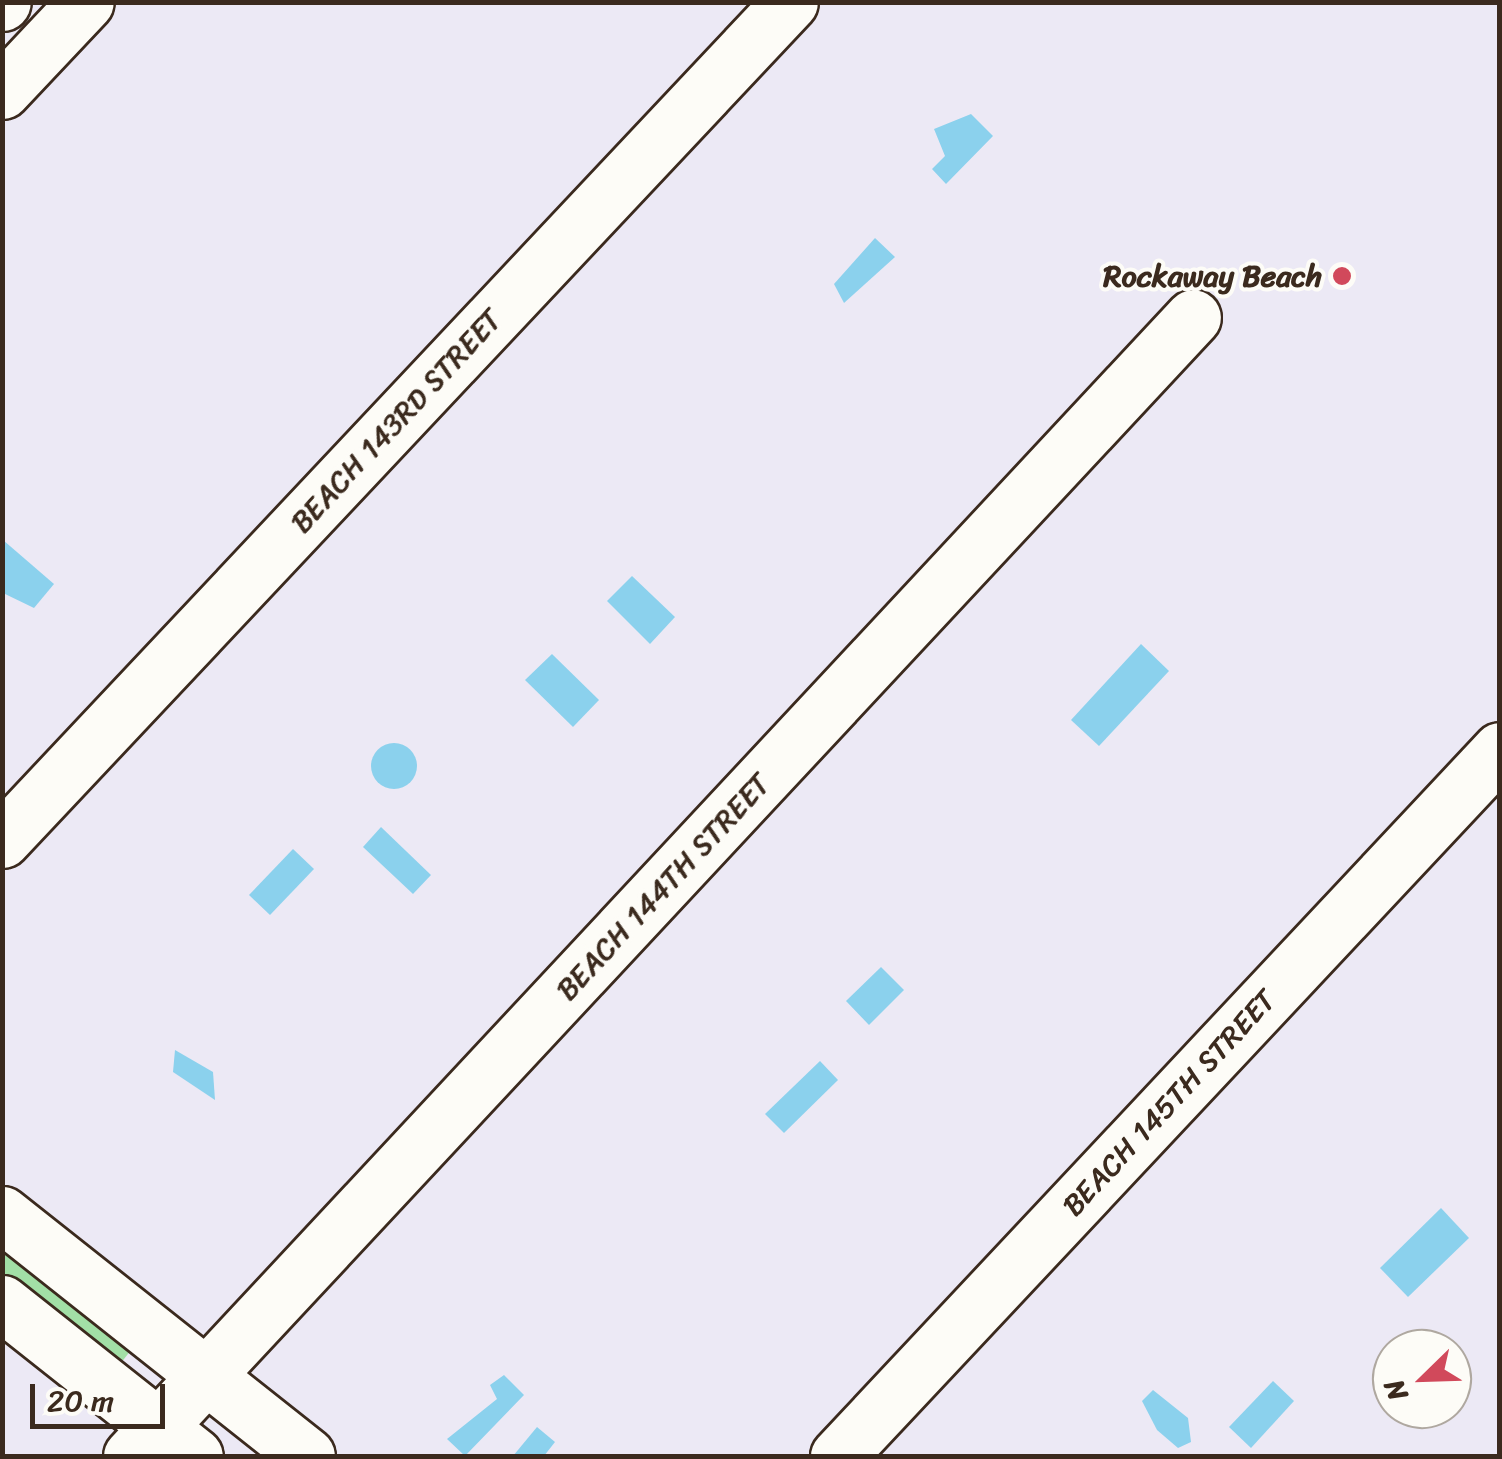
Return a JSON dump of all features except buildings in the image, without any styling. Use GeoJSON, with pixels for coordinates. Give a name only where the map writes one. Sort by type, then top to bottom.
{"type":"FeatureCollection","features":[{"type":"Feature","properties":{"kind":"street"},"geometry":{"type":"LineString","coordinates":[[2,92],[86,2]]}},
{"type":"Feature","properties":{"kind":"street","name":"BEACH 143RD STREET"},"geometry":{"type":"LineString","coordinates":[[2,840],[790,2]]}},
{"type":"Feature","properties":{"kind":"street","name":"BEACH 144TH STREET"},"geometry":{"type":"LineString","coordinates":[[162,1447],[209,1375],[1193,317]]}},
{"type":"Feature","properties":{"kind":"street","name":"BEACH 145TH STREET"},"geometry":{"type":"LineString","coordinates":[[838,1456],[1500,750]]}},
{"type":"Feature","properties":{"kind":"street"},"geometry":{"type":"LineString","coordinates":[[2,1214],[308,1456]]}},
{"type":"Feature","properties":{"kind":"street"},"geometry":{"type":"LineString","coordinates":[[2,1303],[162,1447]]}},
{"type":"Feature","properties":{"kind":"green space"},"geometry":{"type":"Polygon","coordinates":[[[2,1239],[135,1345],[113,1373],[3,1284],[2,1239]]]}},
{"type":"Feature","properties":{"kind":"water"},"geometry":{"type":"Polygon","coordinates":[[[971,114],[993,136],[946,184],[932,169],[945,156],[934,129],[971,114]]]}},
{"type":"Feature","properties":{"kind":"water"},"geometry":{"type":"Polygon","coordinates":[[[875,238],[895,257],[844,303],[834,284],[875,238]]]}},
{"type":"Feature","properties":{"kind":"water"},"geometry":{"type":"Polygon","coordinates":[[[3,540],[54,584],[34,608],[3,593],[3,540]]]}},
{"type":"Feature","properties":{"kind":"water"},"geometry":{"type":"Polygon","coordinates":[[[632,576],[675,617],[650,644],[607,601],[632,576]]]}},
{"type":"Feature","properties":{"kind":"water"},"geometry":{"type":"Polygon","coordinates":[[[1141,644],[1169,671],[1099,746],[1071,720],[1141,644]]]}},
{"type":"Feature","properties":{"kind":"water"},"geometry":{"type":"Polygon","coordinates":[[[552,654],[599,700],[573,727],[525,680],[552,654]]]}},
{"type":"Feature","properties":{"kind":"water"},"geometry":{"type":"Polygon","coordinates":[[[394,743],[410,750],[417,766],[410,782],[394,789],[378,782],[371,766],[378,750],[394,743]]]}},
{"type":"Feature","properties":{"kind":"water"},"geometry":{"type":"Polygon","coordinates":[[[381,827],[431,875],[413,894],[363,847],[381,827]]]}},
{"type":"Feature","properties":{"kind":"water"},"geometry":{"type":"Polygon","coordinates":[[[293,849],[314,869],[270,915],[249,895],[293,849]]]}},
{"type":"Feature","properties":{"kind":"water"},"geometry":{"type":"Polygon","coordinates":[[[881,967],[904,990],[869,1025],[846,1001],[881,967]]]}},
{"type":"Feature","properties":{"kind":"water"},"geometry":{"type":"Polygon","coordinates":[[[175,1050],[213,1072],[215,1100],[173,1072],[175,1050]]]}},
{"type":"Feature","properties":{"kind":"water"},"geometry":{"type":"Polygon","coordinates":[[[820,1061],[838,1080],[784,1133],[765,1114],[820,1061]]]}},
{"type":"Feature","properties":{"kind":"water"},"geometry":{"type":"Polygon","coordinates":[[[1441,1208],[1469,1238],[1408,1297],[1380,1268],[1441,1208]]]}},
{"type":"Feature","properties":{"kind":"water"},"geometry":{"type":"Polygon","coordinates":[[[504,1375],[524,1395],[465,1456],[447,1439],[497,1399],[490,1385],[504,1375]]]}},
{"type":"Feature","properties":{"kind":"water"},"geometry":{"type":"Polygon","coordinates":[[[1273,1381],[1294,1401],[1251,1448],[1229,1427],[1273,1381]]]}},
{"type":"Feature","properties":{"kind":"water"},"geometry":{"type":"Polygon","coordinates":[[[1153,1390],[1188,1418],[1191,1442],[1178,1448],[1157,1430],[1142,1401],[1153,1390]]]}},
{"type":"Feature","properties":{"kind":"water"},"geometry":{"type":"Polygon","coordinates":[[[537,1427],[555,1442],[544,1456],[513,1456],[537,1427]]]}},
{"type":"Feature","properties":{"kind":"place","name":"Rockaway Beach"},"geometry":{"type":"Point","coordinates":[1342,276]}}]}
